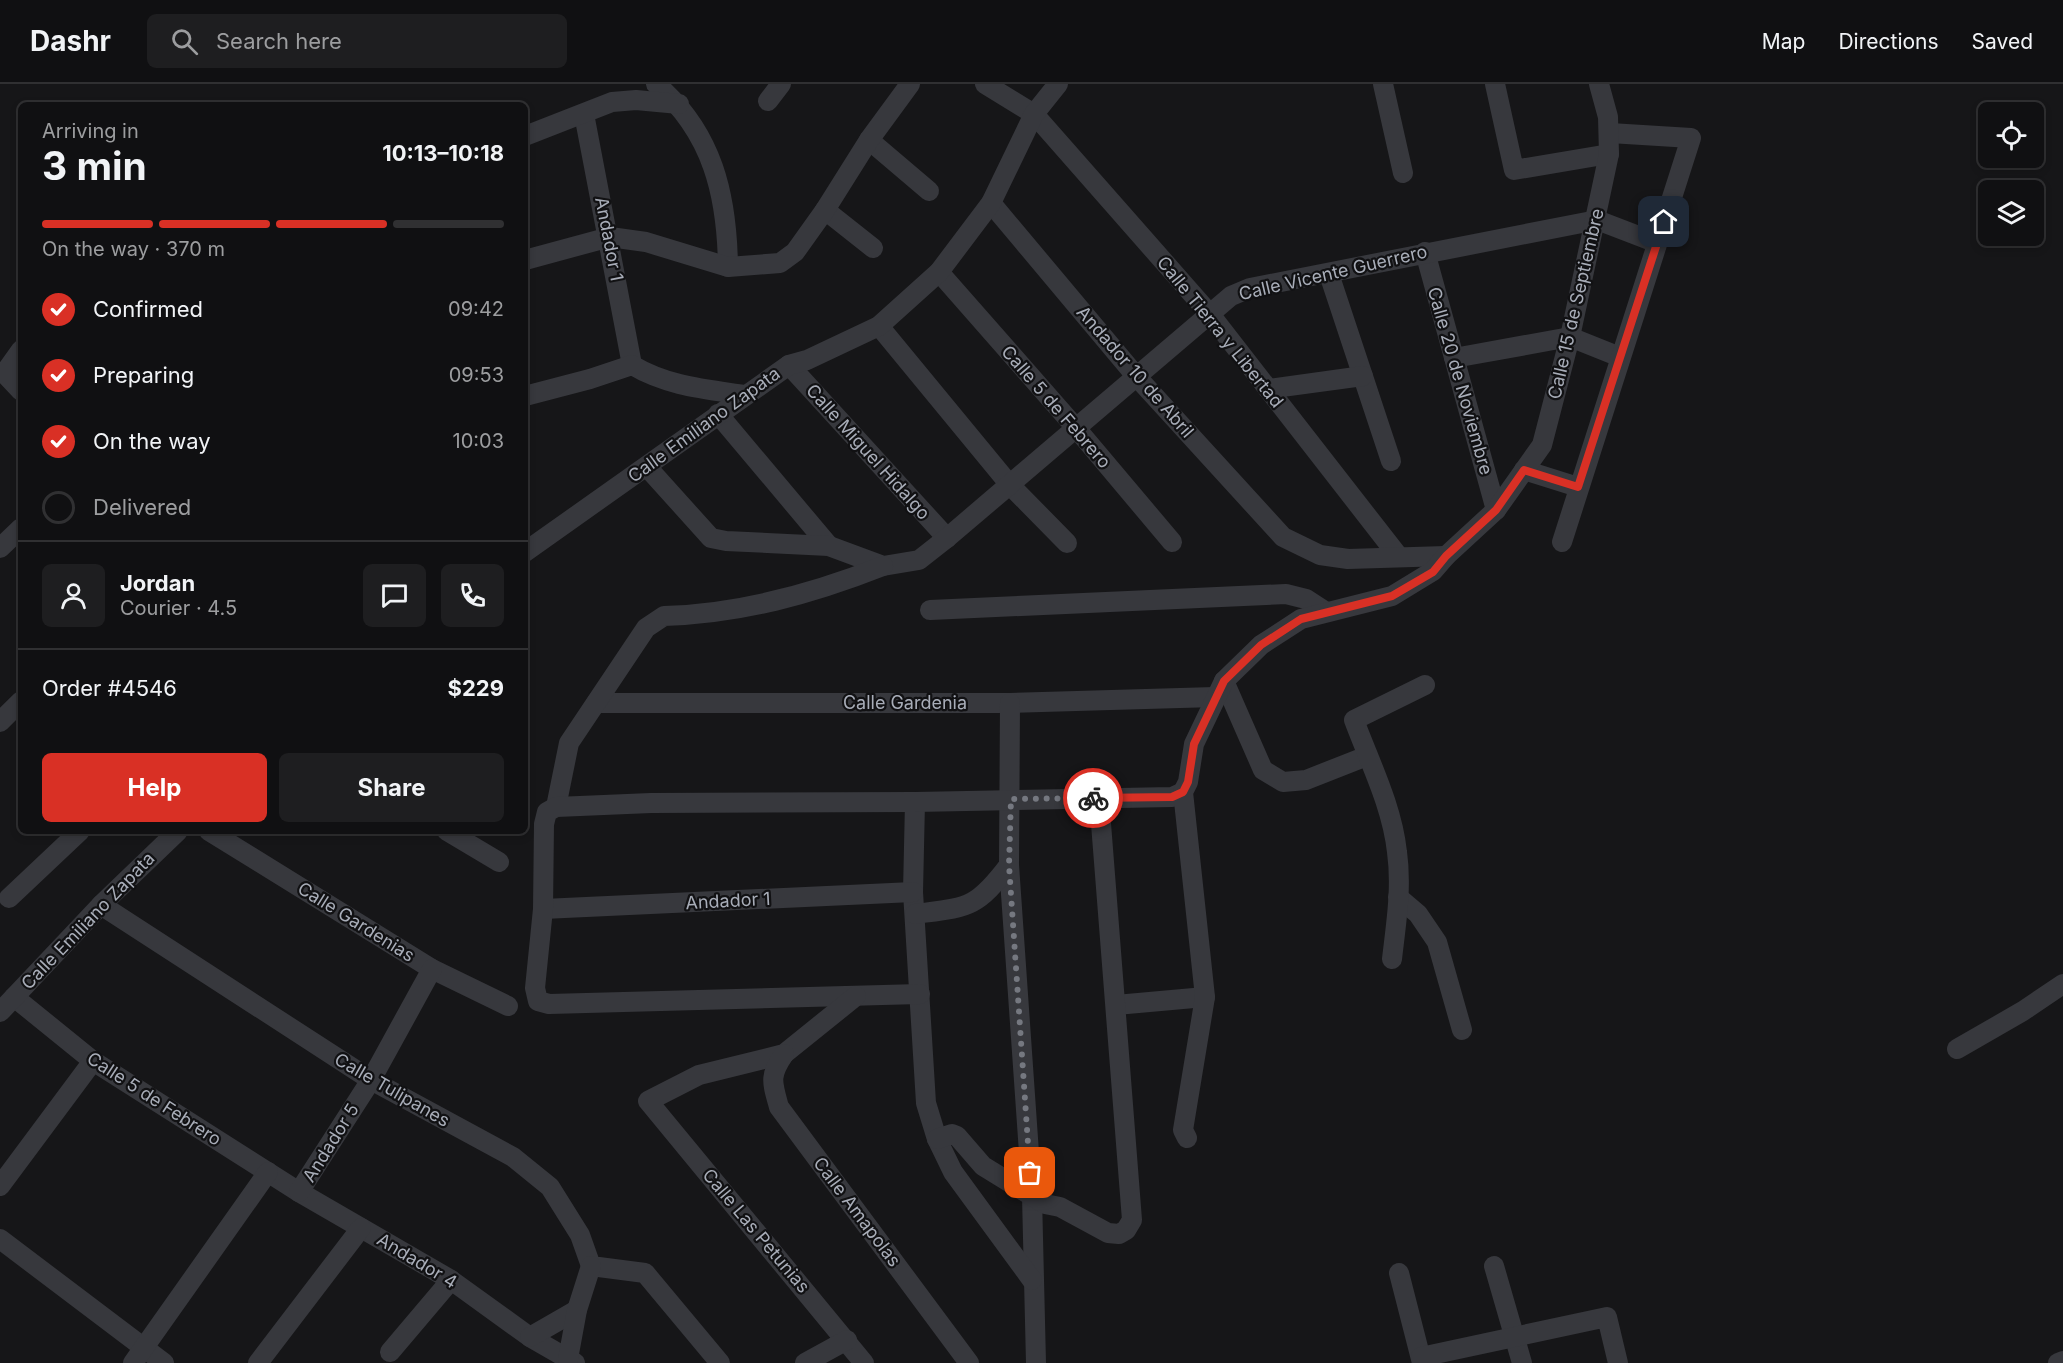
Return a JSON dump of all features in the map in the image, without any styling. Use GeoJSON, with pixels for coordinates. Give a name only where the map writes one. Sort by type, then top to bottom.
{"type":"FeatureCollection","features":[{"type":"Feature","properties":{"kind":"street"},"geometry":{"type":"LineString","coordinates":[[656,84],[679,104],[695,125],[721,189],[727,230],[728,267]]}},
{"type":"Feature","properties":{"kind":"street"},"geometry":{"type":"LineString","coordinates":[[768,101],[782,84]]}},
{"type":"Feature","properties":{"kind":"street"},"geometry":{"type":"LineString","coordinates":[[528,259],[610,237],[646,242],[728,267],[780,264],[795,252],[825,210],[869,140],[910,84]]}},
{"type":"Feature","properties":{"kind":"street","name":"Calle Tierra y Libertad"},"geometry":{"type":"LineString","coordinates":[[985,84],[1034,114],[1209,313],[1399,557]]}},
{"type":"Feature","properties":{"kind":"street","name":"Calle Emiliano Zapata"},"geometry":{"type":"LineString","coordinates":[[528,550],[789,365],[807,360],[879,326],[939,272],[991,202],[1034,114],[1058,84]]}},
{"type":"Feature","properties":{"kind":"street"},"geometry":{"type":"LineString","coordinates":[[1383,84],[1403,173]]}},
{"type":"Feature","properties":{"kind":"street"},"geometry":{"type":"LineString","coordinates":[[1495,84],[1514,170],[1609,154]]}},
{"type":"Feature","properties":{"kind":"street","name":"Calle 15 de Septiembre"},"geometry":{"type":"LineString","coordinates":[[1220,689],[1261,645],[1301,619],[1392,596],[1433,572],[1446,556],[1496,510],[1542,445],[1597,220],[1609,154],[1610,133],[1599,84]]}},
{"type":"Feature","properties":{"kind":"street"},"geometry":{"type":"LineString","coordinates":[[528,135],[612,102],[636,100],[679,104]]}},
{"type":"Feature","properties":{"kind":"street","name":"Andador 1"},"geometry":{"type":"LineString","coordinates":[[584,114],[610,237],[632,365]]}},
{"type":"Feature","properties":{"kind":"street"},"geometry":{"type":"LineString","coordinates":[[1562,542],[1691,138],[1610,133]]}},
{"type":"Feature","properties":{"kind":"street"},"geometry":{"type":"LineString","coordinates":[[869,140],[929,191]]}},
{"type":"Feature","properties":{"kind":"street","name":"Andador 10 de Abril"},"geometry":{"type":"LineString","coordinates":[[991,202],[1136,376],[1283,537],[1320,555],[1348,559],[1399,557]]}},
{"type":"Feature","properties":{"kind":"street"},"geometry":{"type":"LineString","coordinates":[[825,210],[873,248]]}},
{"type":"Feature","properties":{"kind":"street"},"geometry":{"type":"LineString","coordinates":[[1597,220],[1657,243]]}},
{"type":"Feature","properties":{"kind":"street","name":"Calle Vicente Guerrero"},"geometry":{"type":"LineString","coordinates":[[883,566],[906,564],[919,560],[1011,485],[1230,296],[1250,288],[1385,264],[1425,252],[1597,220]]}},
{"type":"Feature","properties":{"kind":"street","name":"Calle 20 de Noviembre"},"geometry":{"type":"LineString","coordinates":[[1425,252],[1496,510]]}},
{"type":"Feature","properties":{"kind":"street","name":"Calle 5 de Febrero"},"geometry":{"type":"LineString","coordinates":[[939,272],[1076,428],[1172,542]]}},
{"type":"Feature","properties":{"kind":"street"},"geometry":{"type":"LineString","coordinates":[[1329,274],[1391,461]]}},
{"type":"Feature","properties":{"kind":"street"},"geometry":{"type":"LineString","coordinates":[[879,326],[1011,485],[1066,543]]}},
{"type":"Feature","properties":{"kind":"street"},"geometry":{"type":"LineString","coordinates":[[1454,358],[1570,337],[1620,357]]}},
{"type":"Feature","properties":{"kind":"street"},"geometry":{"type":"LineString","coordinates":[[18,354],[6,371],[7,376],[18,388]]}},
{"type":"Feature","properties":{"kind":"street"},"geometry":{"type":"LineString","coordinates":[[528,395],[632,365],[650,376],[678,385],[745,395]]}},
{"type":"Feature","properties":{"kind":"street","name":"Calle Miguel Hidalgo"},"geometry":{"type":"LineString","coordinates":[[789,365],[947,538]]}},
{"type":"Feature","properties":{"kind":"street"},"geometry":{"type":"LineString","coordinates":[[1268,389],[1363,376]]}},
{"type":"Feature","properties":{"kind":"street"},"geometry":{"type":"LineString","coordinates":[[718,414],[829,546]]}},
{"type":"Feature","properties":{"kind":"street"},"geometry":{"type":"LineString","coordinates":[[647,466],[711,538],[726,541],[829,546],[883,566]]}},
{"type":"Feature","properties":{"kind":"street"},"geometry":{"type":"LineString","coordinates":[[1524,470],[1578,487]]}},
{"type":"Feature","properties":{"kind":"street"},"geometry":{"type":"LineString","coordinates":[[0,548],[18,531]]}},
{"type":"Feature","properties":{"kind":"street"},"geometry":{"type":"LineString","coordinates":[[1399,557],[1446,556]]}},
{"type":"Feature","properties":{"kind":"street"},"geometry":{"type":"LineString","coordinates":[[556,807],[569,743],[646,628],[656,620],[664,616],[738,611],[840,583],[883,566]]}},
{"type":"Feature","properties":{"kind":"street"},"geometry":{"type":"LineString","coordinates":[[930,610],[1286,594],[1306,599],[1326,612]]}},
{"type":"Feature","properties":{"kind":"street"},"geometry":{"type":"LineString","coordinates":[[1392,959],[1398,897],[1397,852],[1386,801],[1354,720],[1425,685]]}},
{"type":"Feature","properties":{"kind":"street"},"geometry":{"type":"LineString","coordinates":[[1220,689],[1263,770],[1283,782],[1306,780],[1367,756]]}},
{"type":"Feature","properties":{"kind":"street"},"geometry":{"type":"LineString","coordinates":[[1186,1138],[1183,1130],[1205,997],[1183,792],[1188,782],[1194,744],[1220,689]]}},
{"type":"Feature","properties":{"kind":"street","name":"Calle Gardenia"},"geometry":{"type":"LineString","coordinates":[[596,703],[1011,703],[1220,689]]}},
{"type":"Feature","properties":{"kind":"street"},"geometry":{"type":"LineString","coordinates":[[1011,703],[1009,865],[1032,1196],[1032,1280],[1036,1363]]}},
{"type":"Feature","properties":{"kind":"street"},"geometry":{"type":"LineString","coordinates":[[0,722],[18,704]]}},
{"type":"Feature","properties":{"kind":"street"},"geometry":{"type":"LineString","coordinates":[[920,994],[549,1004],[538,1000],[535,988],[543,909],[544,824],[547,812],[556,807],[651,803],[915,802],[1172,797],[1183,792]]}},
{"type":"Feature","properties":{"kind":"street"},"geometry":{"type":"LineString","coordinates":[[937,1139],[952,1134],[957,1136],[983,1166],[1045,1204],[1060,1207],[1108,1233],[1119,1234],[1126,1230],[1132,1220],[1099,798]]}},
{"type":"Feature","properties":{"kind":"street"},"geometry":{"type":"LineString","coordinates":[[915,802],[913,892],[926,1103],[937,1139],[952,1172],[1032,1280]]}},
{"type":"Feature","properties":{"kind":"street"},"geometry":{"type":"LineString","coordinates":[[9,898],[77,834]]}},
{"type":"Feature","properties":{"kind":"street","name":"Calle Emiliano Zapata"},"geometry":{"type":"LineString","coordinates":[[0,1012],[101,905],[175,834]]}},
{"type":"Feature","properties":{"kind":"street","name":"Calle Gardenias"},"geometry":{"type":"LineString","coordinates":[[213,834],[432,969],[508,1006]]}},
{"type":"Feature","properties":{"kind":"street"},"geometry":{"type":"LineString","coordinates":[[452,834],[499,862]]}},
{"type":"Feature","properties":{"kind":"street"},"geometry":{"type":"LineString","coordinates":[[915,914],[950,910],[976,902],[991,890],[1009,865]]}},
{"type":"Feature","properties":{"kind":"street","name":"Andador 1"},"geometry":{"type":"LineString","coordinates":[[543,909],[913,892]]}},
{"type":"Feature","properties":{"kind":"street"},"geometry":{"type":"LineString","coordinates":[[1398,897],[1418,914],[1437,942],[1462,1030]]}},
{"type":"Feature","properties":{"kind":"street","name":"Calle Tulipanes"},"geometry":{"type":"LineString","coordinates":[[101,905],[370,1080],[513,1157],[550,1186],[580,1235],[591,1266]]}},
{"type":"Feature","properties":{"kind":"street","name":"Andador 5"},"geometry":{"type":"LineString","coordinates":[[299,1192],[370,1080],[432,969]]}},
{"type":"Feature","properties":{"kind":"street"},"geometry":{"type":"LineString","coordinates":[[1957,1049],[2024,1011],[2063,984]]}},
{"type":"Feature","properties":{"kind":"street"},"geometry":{"type":"LineString","coordinates":[[784,1054],[856,996]]}},
{"type":"Feature","properties":{"kind":"street","name":"Calle 5 de Febrero"},"geometry":{"type":"LineString","coordinates":[[14,997],[93,1061],[299,1192]]}},
{"type":"Feature","properties":{"kind":"street"},"geometry":{"type":"LineString","coordinates":[[1116,1005],[1205,997]]}},
{"type":"Feature","properties":{"kind":"street","name":"Calle Las Petunias"},"geometry":{"type":"LineString","coordinates":[[784,1054],[699,1075],[648,1101],[864,1363]]}},
{"type":"Feature","properties":{"kind":"street","name":"Calle Amapolas"},"geometry":{"type":"LineString","coordinates":[[784,1054],[772,1071],[772,1086],[779,1107],[969,1363]]}},
{"type":"Feature","properties":{"kind":"street"},"geometry":{"type":"LineString","coordinates":[[0,1186],[93,1061]]}},
{"type":"Feature","properties":{"kind":"street"},"geometry":{"type":"LineString","coordinates":[[133,1363],[268,1172]]}},
{"type":"Feature","properties":{"kind":"street","name":"Andador 4"},"geometry":{"type":"LineString","coordinates":[[299,1192],[451,1280],[530,1337],[571,1361]]}},
{"type":"Feature","properties":{"kind":"street"},"geometry":{"type":"LineString","coordinates":[[258,1363],[361,1228]]}},
{"type":"Feature","properties":{"kind":"street"},"geometry":{"type":"LineString","coordinates":[[0,1239],[164,1363]]}},
{"type":"Feature","properties":{"kind":"street"},"geometry":{"type":"LineString","coordinates":[[571,1361],[577,1310],[591,1266],[631,1270],[645,1274],[655,1283],[720,1363]]}},
{"type":"Feature","properties":{"kind":"street"},"geometry":{"type":"LineString","coordinates":[[1494,1266],[1521,1363]]}},
{"type":"Feature","properties":{"kind":"street"},"geometry":{"type":"LineString","coordinates":[[1399,1273],[1421,1360],[1607,1317],[1618,1363]]}},
{"type":"Feature","properties":{"kind":"street"},"geometry":{"type":"LineString","coordinates":[[390,1352],[451,1280]]}},
{"type":"Feature","properties":{"kind":"street"},"geometry":{"type":"LineString","coordinates":[[530,1337],[577,1310]]}},
{"type":"Feature","properties":{"kind":"street"},"geometry":{"type":"LineString","coordinates":[[805,1363],[847,1340]]}},
{"type":"Feature","properties":{"kind":"street"},"geometry":{"type":"LineString","coordinates":[[2058,1363],[2063,1361]]}},
{"type":"Feature","properties":{"kind":"way so far"},"geometry":{"type":"LineString","coordinates":[[1030,1173],[1009,865],[1011,799],[1093,798]]}},
{"type":"Feature","properties":{"kind":"route"},"geometry":{"type":"LineString","coordinates":[[1093,798],[1172,797],[1183,792],[1188,782],[1194,744],[1215,697],[1224,681],[1261,645],[1301,619],[1344,606],[1392,596],[1433,572],[1446,556],[1496,510],[1524,470],[1578,487],[1664,222]]}}]}
